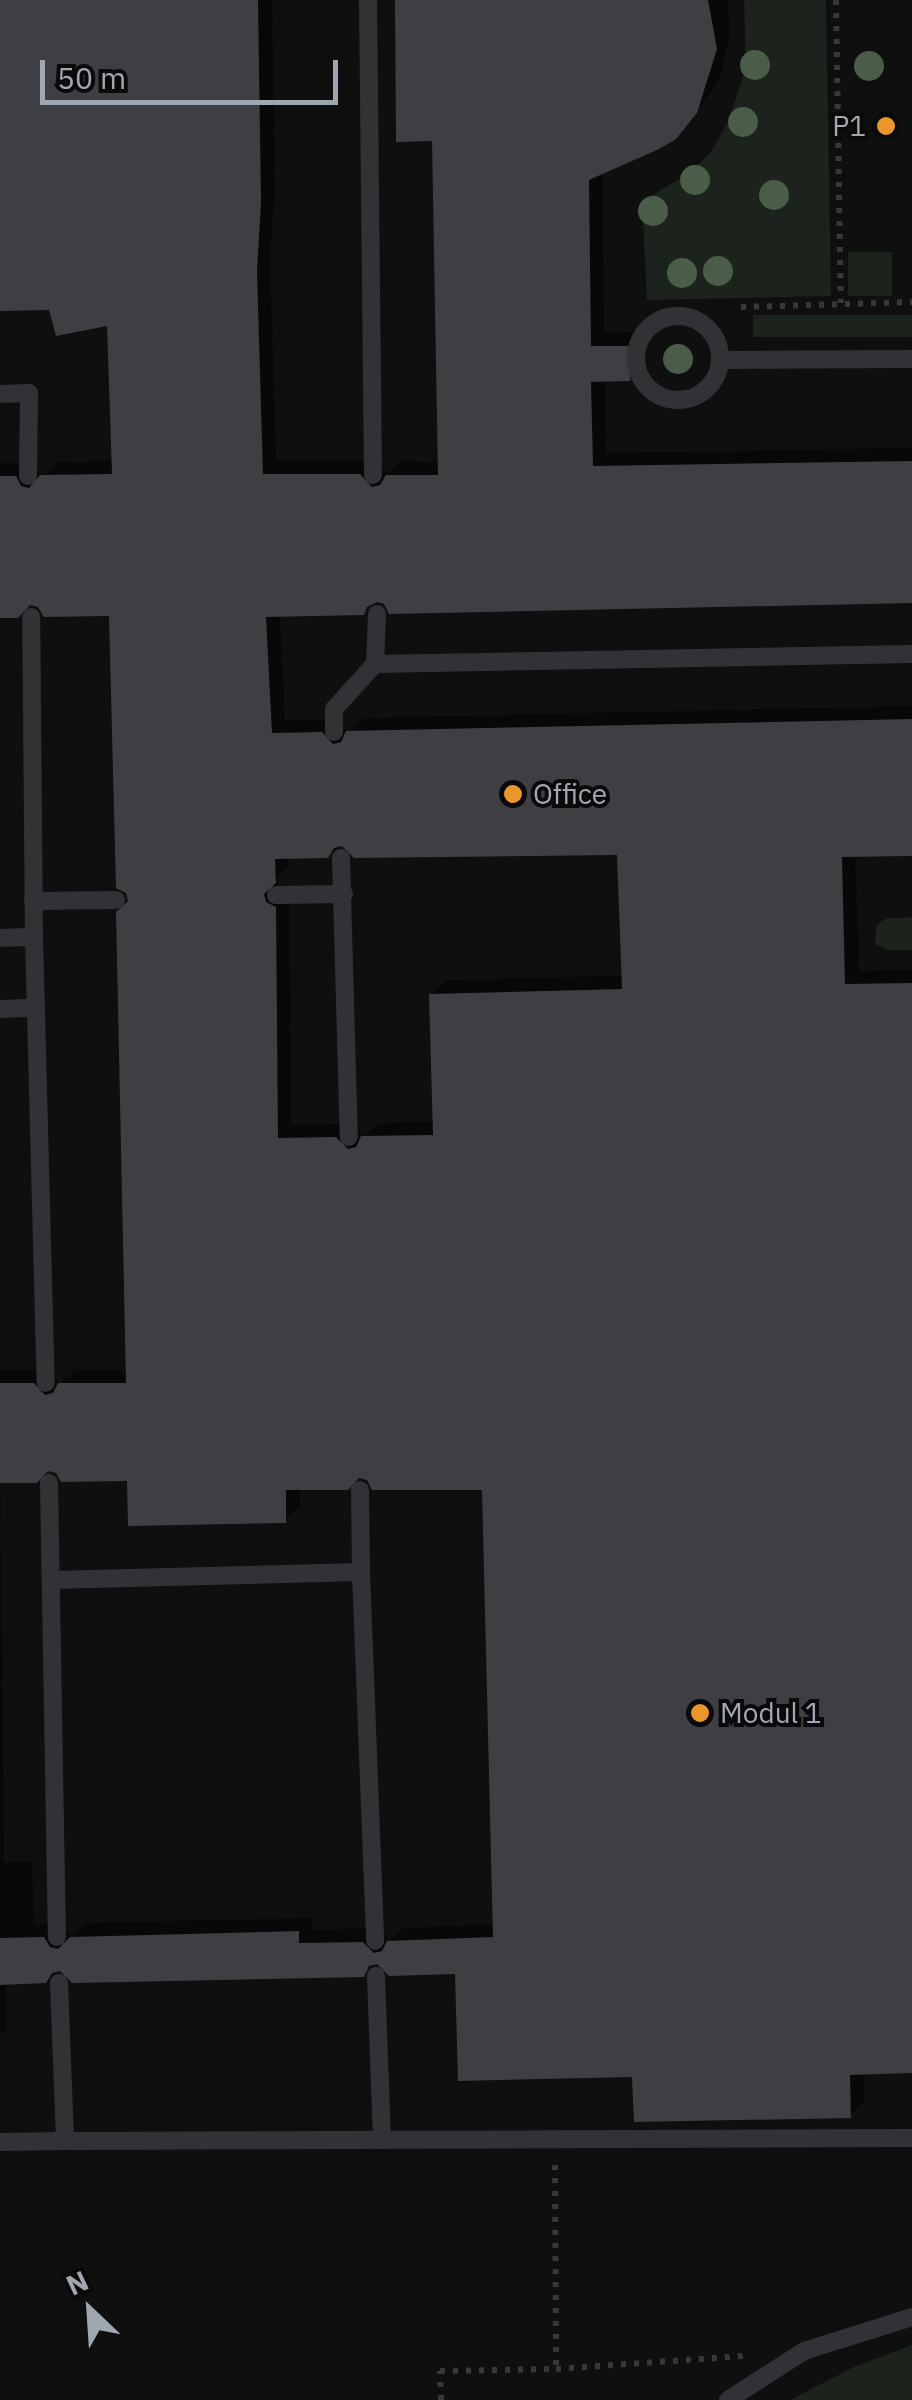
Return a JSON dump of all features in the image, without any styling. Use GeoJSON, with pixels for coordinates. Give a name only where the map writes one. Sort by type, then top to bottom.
{"type":"FeatureCollection","features":[{"type":"Feature","properties":{"kind":"lane"},"geometry":{"type":"LineString","coordinates":[[368,0],[373,474]]}},
{"type":"Feature","properties":{"kind":"lane"},"geometry":{"type":"LineString","coordinates":[[677,315],[703,324],[713,334],[720,360],[710,386],[686,400],[658,396],[646,388],[635,362],[642,335],[651,324],[677,315]]}},
{"type":"Feature","properties":{"kind":"lane"},"geometry":{"type":"LineString","coordinates":[[720,360],[912,359]]}},
{"type":"Feature","properties":{"kind":"lane"},"geometry":{"type":"LineString","coordinates":[[0,394],[29,394],[28,476]]}},
{"type":"Feature","properties":{"kind":"lane"},"geometry":{"type":"LineString","coordinates":[[334,732],[334,709],[375,664],[377,614]]}},
{"type":"Feature","properties":{"kind":"lane"},"geometry":{"type":"LineString","coordinates":[[31,618],[34,1008],[46,1383]]}},
{"type":"Feature","properties":{"kind":"lane"},"geometry":{"type":"LineString","coordinates":[[375,664],[912,654]]}},
{"type":"Feature","properties":{"kind":"lane"},"geometry":{"type":"LineString","coordinates":[[341,858],[350,1136]]}},
{"type":"Feature","properties":{"kind":"lane"},"geometry":{"type":"LineString","coordinates":[[276,894],[344,894]]}},
{"type":"Feature","properties":{"kind":"lane"},"geometry":{"type":"LineString","coordinates":[[33,901],[116,900]]}},
{"type":"Feature","properties":{"kind":"lane"},"geometry":{"type":"LineString","coordinates":[[0,938],[34,937]]}},
{"type":"Feature","properties":{"kind":"lane"},"geometry":{"type":"LineString","coordinates":[[0,1009],[34,1008]]}},
{"type":"Feature","properties":{"kind":"lane"},"geometry":{"type":"LineString","coordinates":[[49,1482],[57,1937]]}},
{"type":"Feature","properties":{"kind":"lane"},"geometry":{"type":"LineString","coordinates":[[360,1490],[374,1941]]}},
{"type":"Feature","properties":{"kind":"lane"},"geometry":{"type":"LineString","coordinates":[[52,1580],[361,1572]]}},
{"type":"Feature","properties":{"kind":"lane"},"geometry":{"type":"LineString","coordinates":[[376,1976],[382,2140]]}},
{"type":"Feature","properties":{"kind":"lane"},"geometry":{"type":"LineString","coordinates":[[59,1983],[65,2142]]}},
{"type":"Feature","properties":{"kind":"lane"},"geometry":{"type":"LineString","coordinates":[[0,2142],[912,2138]]}},
{"type":"Feature","properties":{"kind":"lane"},"geometry":{"type":"LineString","coordinates":[[728,2400],[804,2352],[912,2317]]}},
{"type":"Feature","properties":{"kind":"path"},"geometry":{"type":"LineString","coordinates":[[836,0],[841,303]]}},
{"type":"Feature","properties":{"kind":"path"},"geometry":{"type":"LineString","coordinates":[[742,306],[912,302]]}},
{"type":"Feature","properties":{"kind":"path"},"geometry":{"type":"LineString","coordinates":[[554,2142],[556,2369]]}},
{"type":"Feature","properties":{"kind":"path"},"geometry":{"type":"LineString","coordinates":[[441,2400],[440,2371],[556,2369],[747,2356]]}},
{"type":"Feature","properties":{"kind":"shaded area"},"geometry":{"type":"Polygon","coordinates":[[[744,0],[826,0],[831,296],[647,300],[642,201],[688,174],[711,152],[728,122],[746,68],[744,0]]]}},
{"type":"Feature","properties":{"kind":"shaded area"},"geometry":{"type":"Polygon","coordinates":[[[848,252],[892,252],[892,296],[848,296],[848,252]]]}},
{"type":"Feature","properties":{"kind":"shaded area"},"geometry":{"type":"Polygon","coordinates":[[[753,315],[912,315],[912,337],[753,337],[753,315]]]}},
{"type":"Feature","properties":{"kind":"shaded area"},"geometry":{"type":"Polygon","coordinates":[[[912,917],[912,950],[887,950],[875,944],[877,925],[885,919],[912,917]]]}},
{"type":"Feature","properties":{"kind":"shaded area"},"geometry":{"type":"Polygon","coordinates":[[[912,2345],[912,2400],[790,2400],[854,2367],[912,2345]]]}},
{"type":"Feature","properties":{"kind":"building"},"geometry":{"type":"Polygon","coordinates":[[[0,0],[258,0],[261,202],[257,271],[263,474],[360,474],[372,487],[380,485],[386,475],[438,475],[432,141],[396,142],[395,0],[708,0],[717,49],[697,113],[676,139],[589,180],[591,346],[630,346],[630,381],[591,382],[593,466],[912,461],[912,603],[389,614],[384,604],[377,602],[367,607],[364,615],[266,617],[272,733],[322,732],[333,744],[341,742],[346,731],[912,719],[912,856],[842,857],[845,984],[912,983],[912,2073],[850,2075],[851,2118],[634,2122],[632,2077],[458,2081],[455,1974],[389,1976],[377,1964],[369,1966],[364,1977],[72,1983],[60,1971],[52,1973],[46,1983],[0,1985],[0,1938],[44,1937],[50,1947],[58,1949],[70,1937],[299,1931],[299,1943],[363,1942],[374,1953],[382,1951],[387,1941],[493,1937],[482,1490],[372,1490],[367,1480],[359,1478],[348,1490],[286,1490],[286,1523],[128,1526],[127,1481],[61,1482],[56,1473],[48,1471],[37,1483],[0,1483],[0,1383],[34,1383],[45,1395],[53,1393],[58,1383],[126,1383],[116,912],[128,901],[126,893],[116,888],[109,616],[44,617],[38,607],[30,605],[18,618],[0,618],[0,476],[16,476],[21,486],[29,488],[40,475],[112,474],[107,326],[56,336],[49,310],[0,311],[0,0]],[[342,846],[334,848],[328,858],[275,859],[276,883],[264,894],[266,902],[276,907],[278,1138],[336,1137],[348,1149],[356,1147],[361,1136],[433,1135],[429,994],[622,989],[617,855],[354,858],[342,846]]]}},
{"type":"Feature","properties":{"kind":"place","name":"P1"},"geometry":{"type":"Point","coordinates":[886,126]}},
{"type":"Feature","properties":{"kind":"place","name":"Office"},"geometry":{"type":"Point","coordinates":[513,794]}},
{"type":"Feature","properties":{"kind":"place","name":"Modul 1"},"geometry":{"type":"Point","coordinates":[700,1713]}}]}
